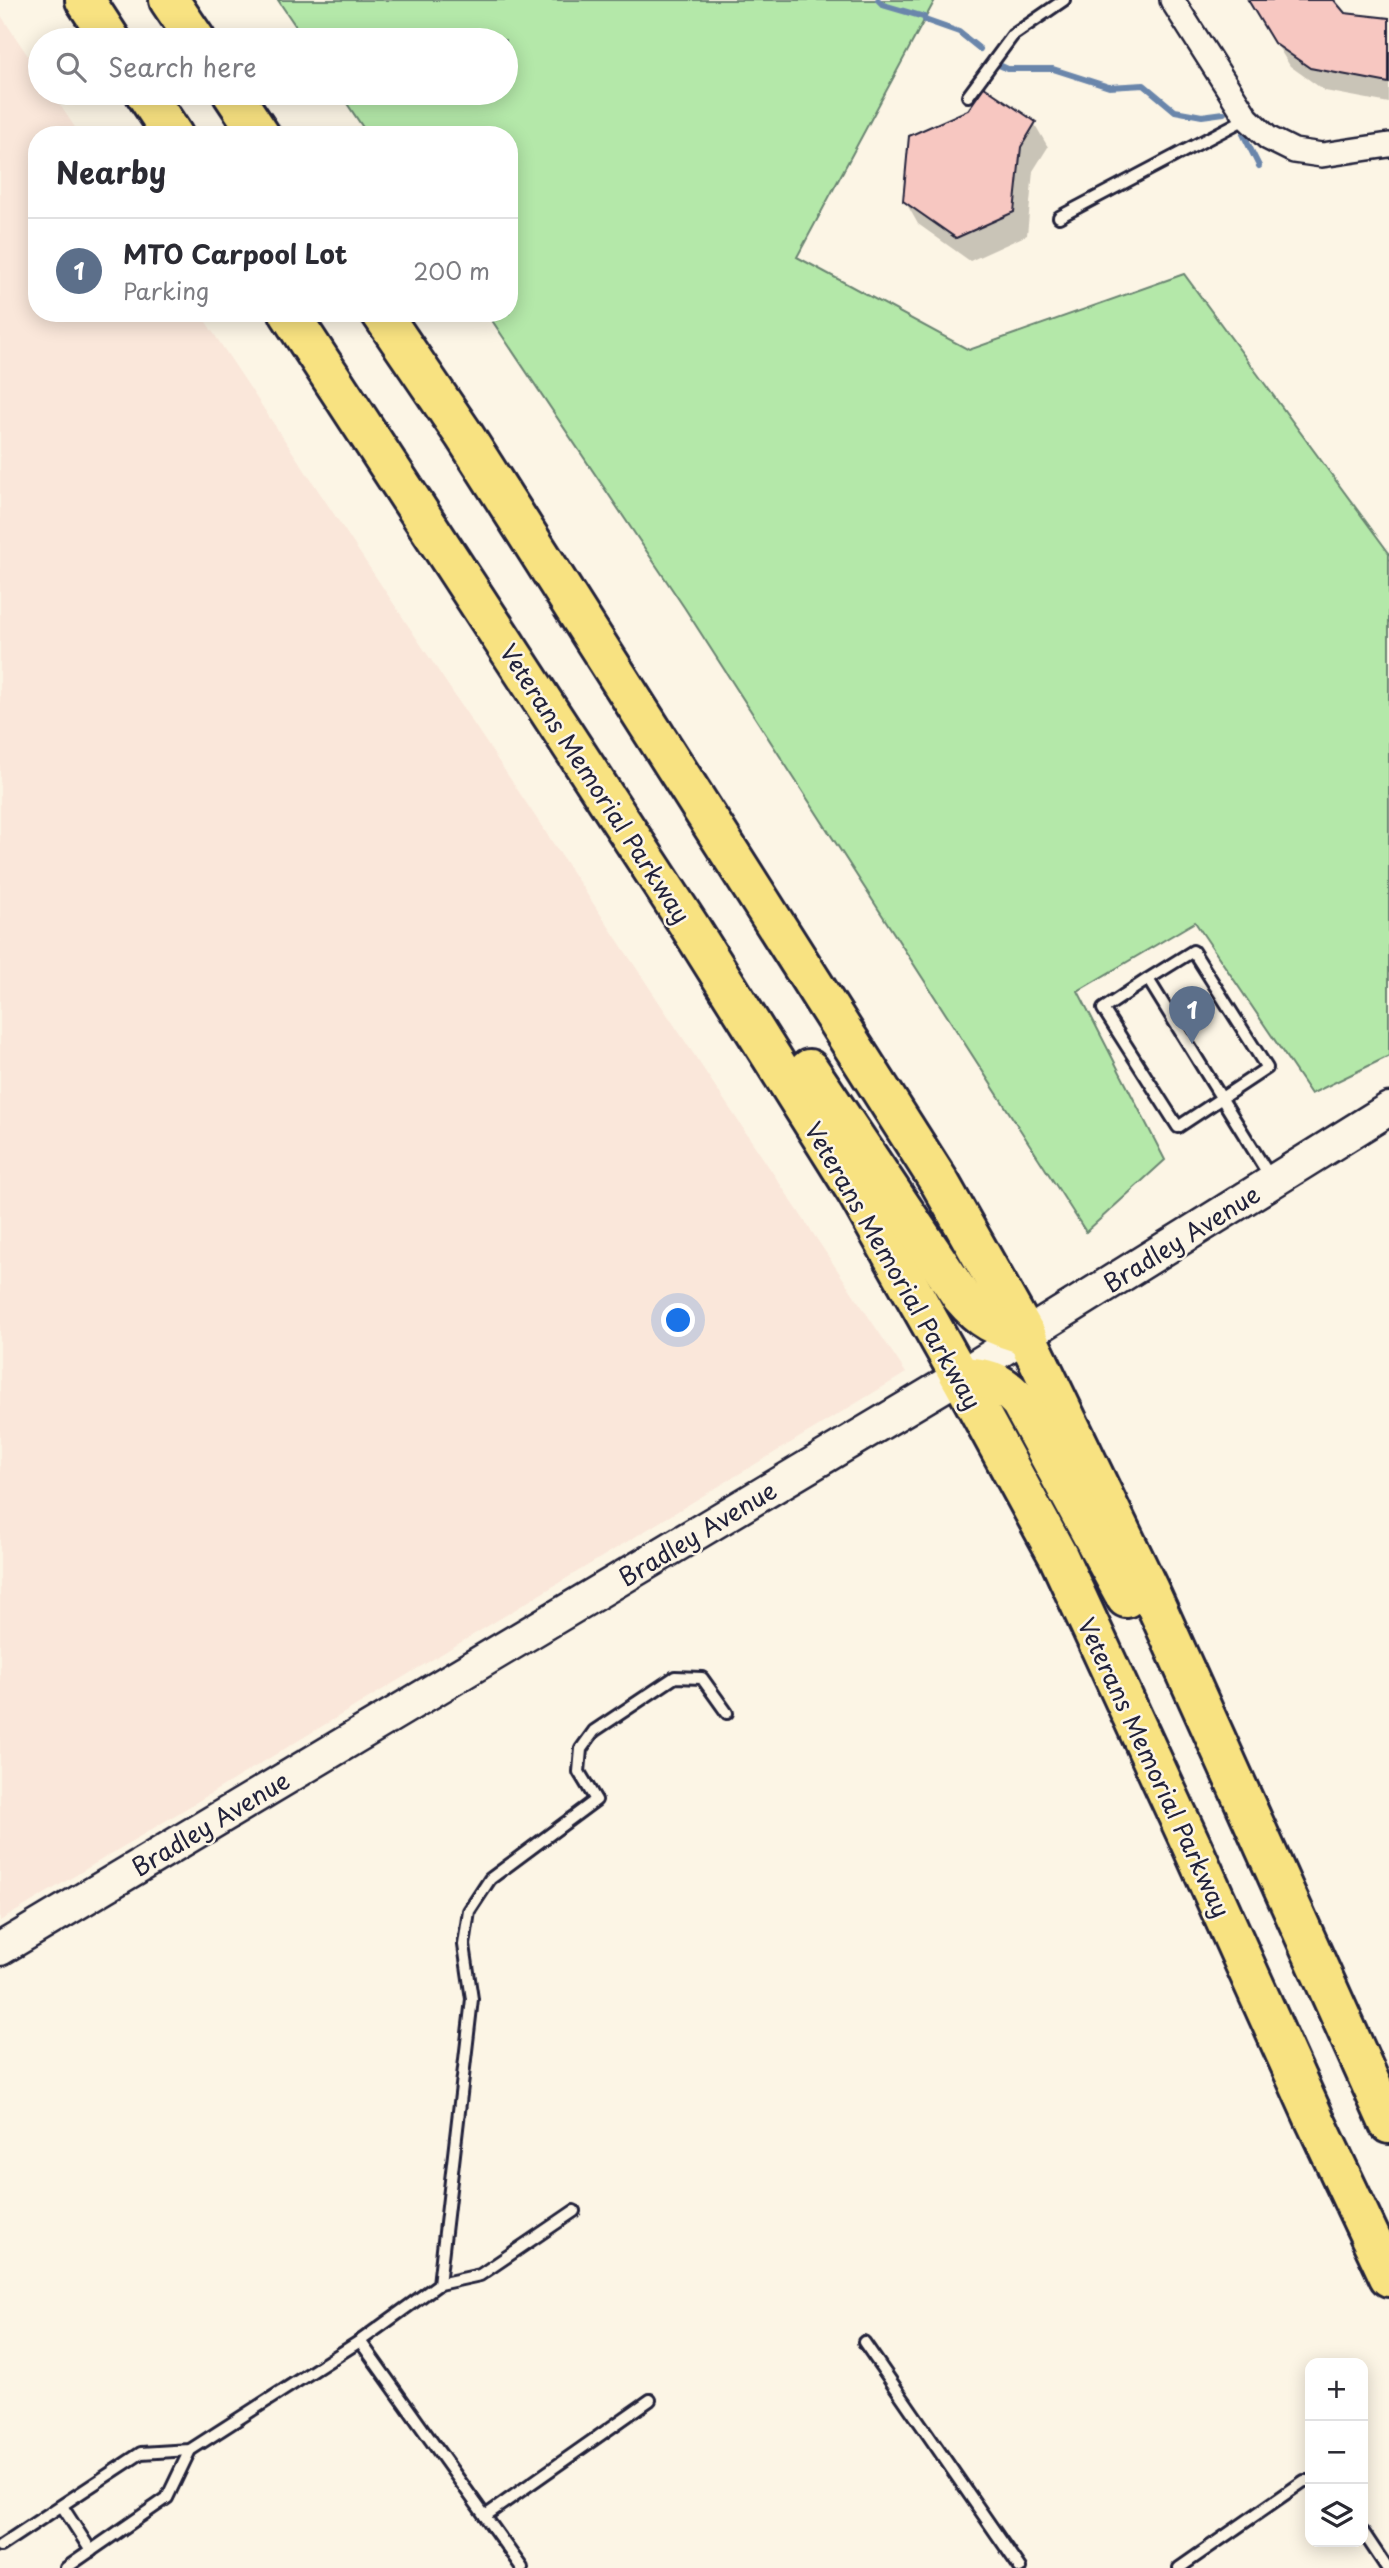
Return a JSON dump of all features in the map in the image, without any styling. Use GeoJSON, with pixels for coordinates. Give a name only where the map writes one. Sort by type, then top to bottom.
{"type":"FeatureCollection","features":[{"type":"Feature","properties":{"kind":"highway"},"geometry":{"type":"LineString","coordinates":[[85,0],[103,28]]}},
{"type":"Feature","properties":{"kind":"highway"},"geometry":{"type":"LineString","coordinates":[[169,0],[188,28]]}},
{"type":"Feature","properties":{"kind":"highway"},"geometry":{"type":"LineString","coordinates":[[153,105],[167,126]]}},
{"type":"Feature","properties":{"kind":"highway"},"geometry":{"type":"LineString","coordinates":[[240,105],[254,126]]}},
{"type":"Feature","properties":{"kind":"highway","name":"Veterans Memorial Parkway"},"geometry":{"type":"LineString","coordinates":[[295,322],[690,927],[858,1193],[1058,1556],[1389,2277]]}},
{"type":"Feature","properties":{"kind":"highway"},"geometry":{"type":"LineString","coordinates":[[387,322],[464,435],[933,1172],[1026,1335],[1149,1590],[1389,2124]]}},
{"type":"Feature","properties":{"kind":"highway"},"geometry":{"type":"LineString","coordinates":[[690,927],[737,963],[961,1296],[976,1314],[998,1328],[1026,1335]]}},
{"type":"Feature","properties":{"kind":"highway"},"geometry":{"type":"LineString","coordinates":[[960,1376],[986,1377],[1006,1387],[1020,1402],[1195,1726],[1244,1806]]}},
{"type":"Feature","properties":{"kind":"main road","name":"Bradley Avenue"},"geometry":{"type":"LineString","coordinates":[[0,1949],[960,1376],[1389,1108]]}},
{"type":"Feature","properties":{"kind":"street"},"geometry":{"type":"LineString","coordinates":[[1172,0],[1247,118],[1268,138],[1294,151],[1308,154],[1337,154],[1389,145]]}},
{"type":"Feature","properties":{"kind":"lane"},"geometry":{"type":"LineString","coordinates":[[968,96],[1013,35],[1064,0]]}},
{"type":"Feature","properties":{"kind":"lane"},"geometry":{"type":"LineString","coordinates":[[1059,217],[1247,118]]}},
{"type":"Feature","properties":{"kind":"lane"},"geometry":{"type":"LineString","coordinates":[[1193,951],[1268,1068],[1178,1127],[1103,1009],[1148,979],[1193,951]]}},
{"type":"Feature","properties":{"kind":"lane"},"geometry":{"type":"LineString","coordinates":[[1148,979],[1273,1181]]}},
{"type":"Feature","properties":{"kind":"lane"},"geometry":{"type":"LineString","coordinates":[[439,2284],[472,1999],[464,1945],[468,1911],[490,1879],[596,1800],[579,1772],[581,1749],[594,1731],[675,1676],[702,1678],[727,1713]]}},
{"type":"Feature","properties":{"kind":"lane"},"geometry":{"type":"LineString","coordinates":[[0,2546],[141,2453],[190,2450],[360,2341],[439,2284],[480,2275],[574,2211]]}},
{"type":"Feature","properties":{"kind":"lane"},"geometry":{"type":"LineString","coordinates":[[360,2341],[522,2568]]}},
{"type":"Feature","properties":{"kind":"lane"},"geometry":{"type":"LineString","coordinates":[[864,2342],[1020,2568]]}},
{"type":"Feature","properties":{"kind":"lane"},"geometry":{"type":"LineString","coordinates":[[485,2516],[650,2400]]}},
{"type":"Feature","properties":{"kind":"lane"},"geometry":{"type":"LineString","coordinates":[[66,2568],[167,2498],[190,2450]]}},
{"type":"Feature","properties":{"kind":"lane"},"geometry":{"type":"LineString","coordinates":[[1179,2568],[1305,2481]]}},
{"type":"Feature","properties":{"kind":"lane"},"geometry":{"type":"LineString","coordinates":[[62,2506],[91,2551]]}},
{"type":"Feature","properties":{"kind":"lane"},"geometry":{"type":"LineString","coordinates":[[1368,2540],[1387,2568]]}},
{"type":"Feature","properties":{"kind":"shaded area"},"geometry":{"type":"Polygon","coordinates":[[[0,14],[28,56],[28,105],[60,105],[74,126],[28,126],[28,322],[206,322],[906,1373],[0,1921],[0,14]]]}},
{"type":"Feature","properties":{"kind":"green space"},"geometry":{"type":"Polygon","coordinates":[[[278,0],[935,0],[797,257],[969,350],[1184,274],[1389,553],[1389,1056],[1311,1094],[1195,922],[1078,991],[1165,1160],[1086,1232],[684,607],[493,322],[518,322],[518,126],[362,126],[348,105],[518,105],[518,28],[297,28],[278,0]]]}},
{"type":"Feature","properties":{"kind":"building"},"geometry":{"type":"Polygon","coordinates":[[[1248,0],[1334,0],[1345,13],[1389,18],[1389,83],[1310,68],[1274,43],[1248,0]]]}},
{"type":"Feature","properties":{"kind":"building"},"geometry":{"type":"Polygon","coordinates":[[[984,87],[1036,122],[1021,147],[1014,212],[956,238],[903,201],[909,136],[968,110],[984,87]]]}},
{"type":"Feature","properties":{"kind":"waterway"},"geometry":{"type":"LineString","coordinates":[[878,0],[883,5],[924,17],[925,20],[959,32],[980,49]]}},
{"type":"Feature","properties":{"kind":"waterway"},"geometry":{"type":"LineString","coordinates":[[999,65],[1008,69],[1053,69],[1109,87],[1144,85],[1175,111],[1202,116],[1224,113]]}},
{"type":"Feature","properties":{"kind":"waterway"},"geometry":{"type":"LineString","coordinates":[[1243,134],[1259,166]]}},
{"type":"Feature","properties":{"kind":"place","name":"MTO Carpool Lot"},"geometry":{"type":"Point","coordinates":[1192,1044]}}]}
